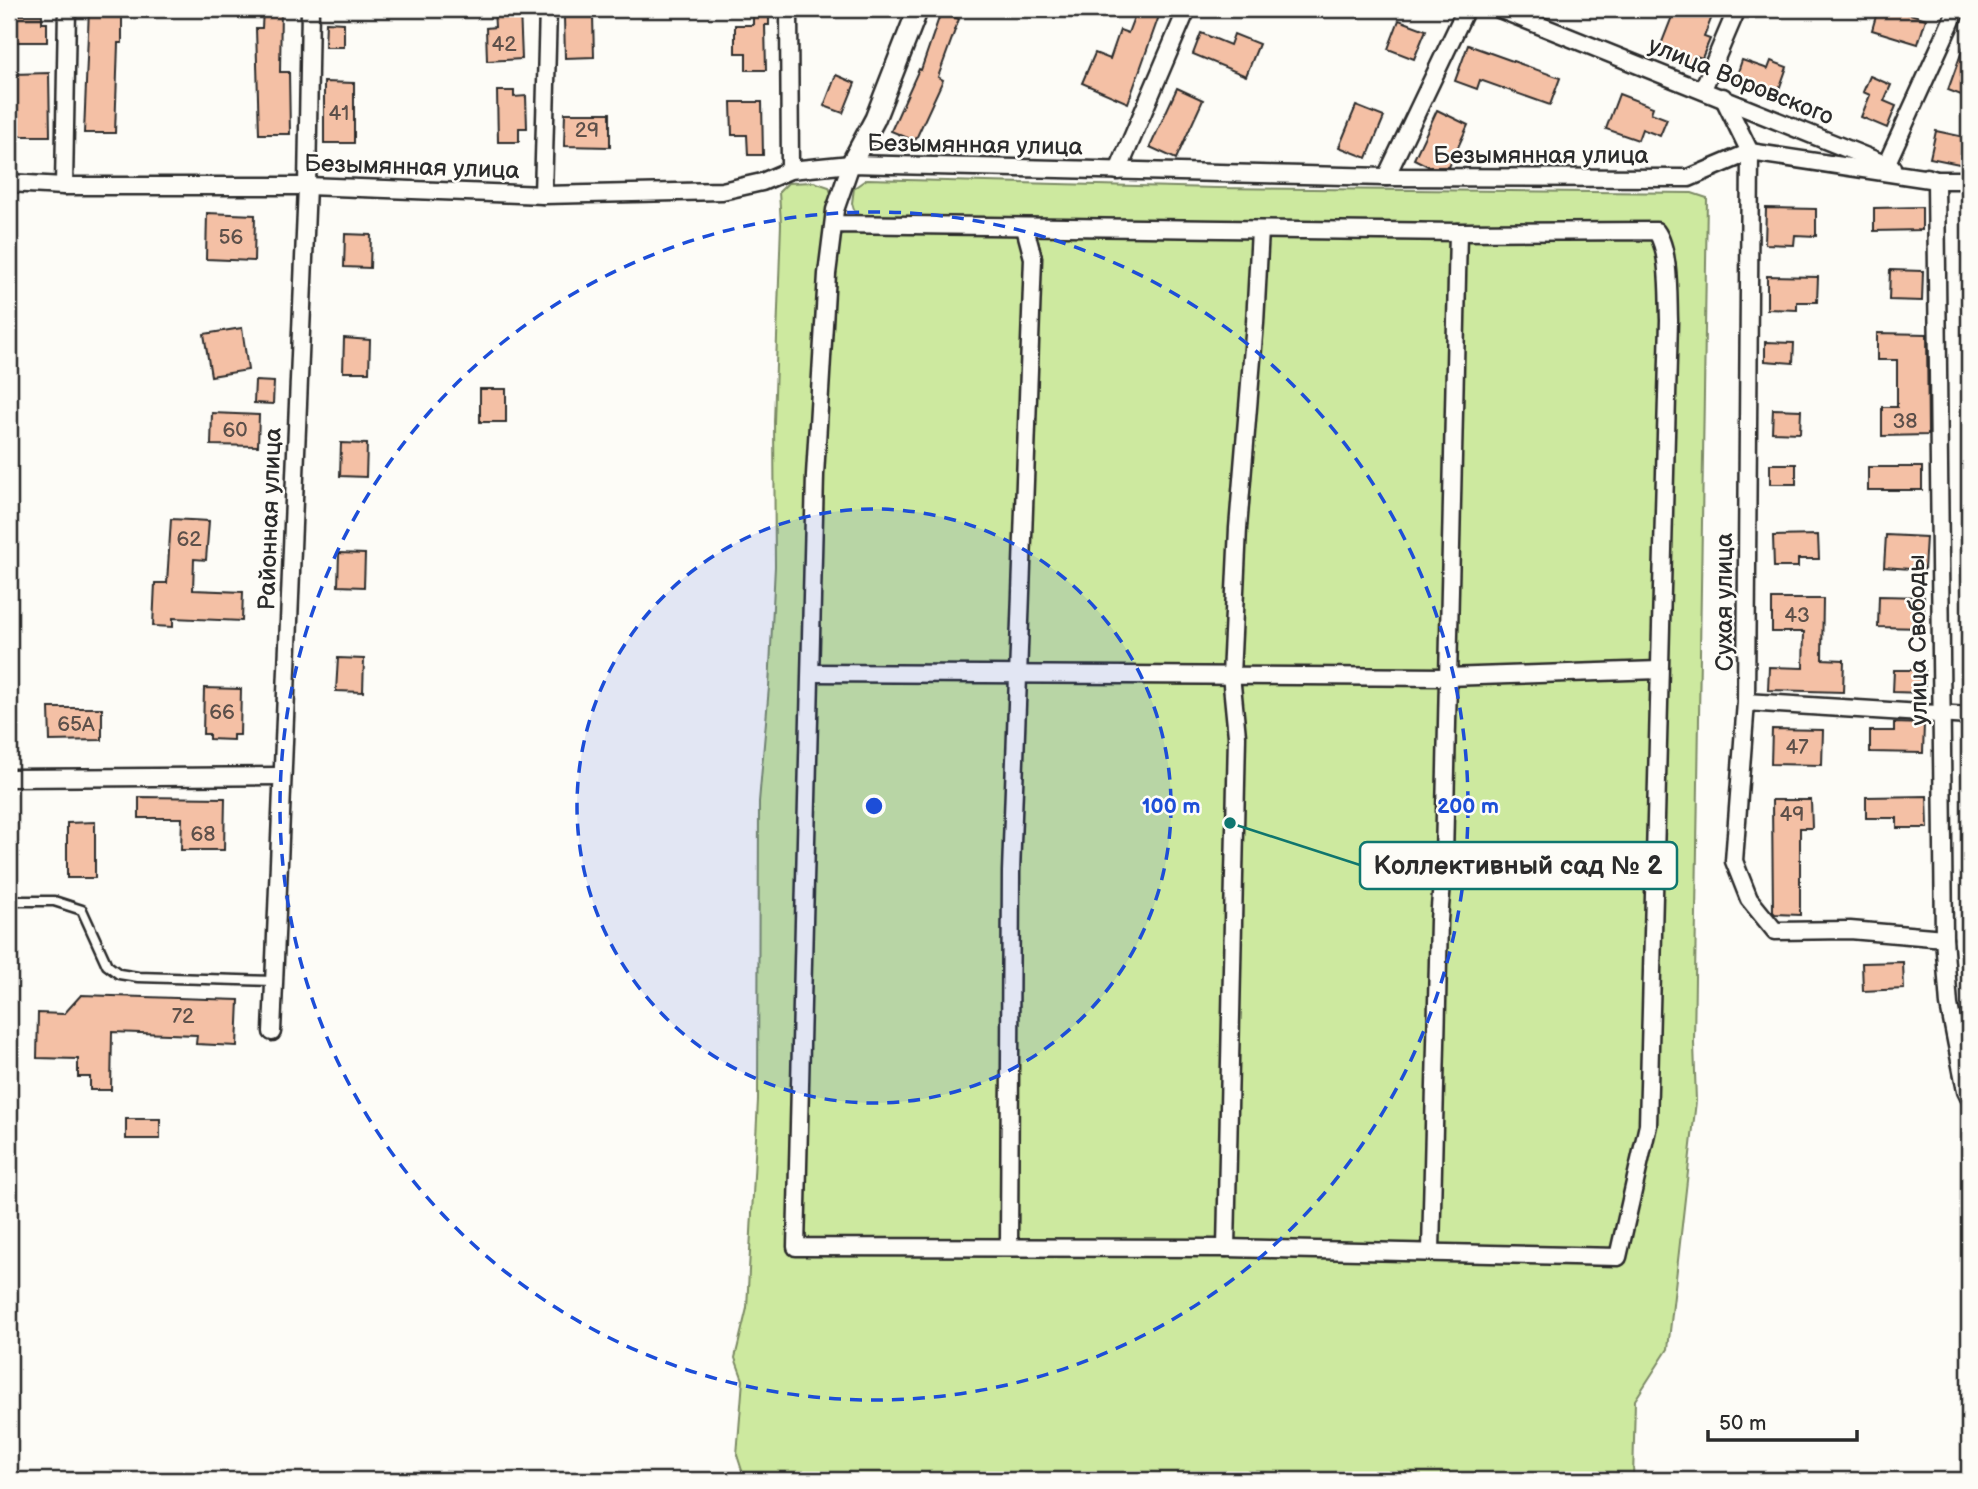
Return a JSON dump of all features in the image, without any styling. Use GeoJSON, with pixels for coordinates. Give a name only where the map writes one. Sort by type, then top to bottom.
{"type":"FeatureCollection","features":[{"type":"Feature","properties":{"kind":"street"},"geometry":{"type":"LineString","coordinates":[[64,186],[66,9]]}},
{"type":"Feature","properties":{"kind":"street","name":"Районная улица"},"geometry":{"type":"LineString","coordinates":[[272,1032],[307,186],[310,9]]}},
{"type":"Feature","properties":{"kind":"street"},"geometry":{"type":"LineString","coordinates":[[543,195],[548,9]]}},
{"type":"Feature","properties":{"kind":"street"},"geometry":{"type":"LineString","coordinates":[[789,9],[790,170]]}},
{"type":"Feature","properties":{"kind":"street"},"geometry":{"type":"LineString","coordinates":[[834,224],[1458,232],[1656,231],[1659,234],[1666,261],[1670,320],[1648,1125],[1618,1257],[1226,1248],[796,1247],[815,475],[827,274],[835,209],[851,164],[875,119],[918,9]]}},
{"type":"Feature","properties":{"kind":"street"},"geometry":{"type":"LineString","coordinates":[[1118,171],[1187,9]]}},
{"type":"Feature","properties":{"kind":"street"},"geometry":{"type":"LineString","coordinates":[[1386,177],[1466,9]]}},
{"type":"Feature","properties":{"kind":"street","name":"улица Воровского"},"geometry":{"type":"LineString","coordinates":[[1499,9],[1886,164],[1936,180],[1969,180]]}},
{"type":"Feature","properties":{"kind":"street"},"geometry":{"type":"LineString","coordinates":[[1703,89],[1737,9]]}},
{"type":"Feature","properties":{"kind":"street"},"geometry":{"type":"LineString","coordinates":[[1886,164],[1957,9]]}},
{"type":"Feature","properties":{"kind":"street","name":"Сухая улица"},"geometry":{"type":"LineString","coordinates":[[1723,97],[1750,152],[1746,702],[1734,861],[1749,899],[1775,931],[1850,930],[1944,938]]}},
{"type":"Feature","properties":{"kind":"street"},"geometry":{"type":"LineString","coordinates":[[1750,152],[1936,180]]}},
{"type":"Feature","properties":{"kind":"street","name":"Безымянная улица"},"geometry":{"type":"LineString","coordinates":[[9,183],[64,186],[307,186],[543,195],[722,191],[762,182],[790,170],[851,164],[1386,177],[1689,178],[1750,152]]}},
{"type":"Feature","properties":{"kind":"street","name":"улица Свободы"},"geometry":{"type":"LineString","coordinates":[[1936,180],[1944,938],[1949,1006],[1969,1097]]}},
{"type":"Feature","properties":{"kind":"street"},"geometry":{"type":"LineString","coordinates":[[1009,1247],[1011,872],[1033,258],[1024,228]]}},
{"type":"Feature","properties":{"kind":"street"},"geometry":{"type":"LineString","coordinates":[[1226,1248],[1237,736],[1231,676],[1238,528],[1260,230]]}},
{"type":"Feature","properties":{"kind":"street"},"geometry":{"type":"LineString","coordinates":[[1431,1251],[1439,920],[1444,858],[1458,232]]}},
{"type":"Feature","properties":{"kind":"street"},"geometry":{"type":"LineString","coordinates":[[811,673],[1447,677],[1659,670]]}},
{"type":"Feature","properties":{"kind":"street"},"geometry":{"type":"LineString","coordinates":[[1746,702],[1969,716]]}},
{"type":"Feature","properties":{"kind":"street"},"geometry":{"type":"LineString","coordinates":[[9,778],[282,776]]}},
{"type":"Feature","properties":{"kind":"lane"},"geometry":{"type":"LineString","coordinates":[[9,901],[54,901],[82,910],[107,965],[119,974],[274,981]]}},
{"type":"Feature","properties":{"kind":"green space"},"geometry":{"type":"Polygon","coordinates":[[[867,179],[1216,188],[1692,193],[1707,198],[1694,1043],[1696,1101],[1668,1349],[1635,1400],[1633,1480],[745,1480],[737,1455],[743,1380],[735,1358],[747,1308],[758,1100],[759,802],[769,687],[775,566],[774,422],[781,224],[779,192],[788,183],[814,182],[829,187],[832,196],[829,212],[857,220],[852,203],[854,188],[867,179]]]}},
{"type":"Feature","properties":{"kind":"building"},"geometry":{"type":"Polygon","coordinates":[[[89,9],[122,9],[115,133],[84,133],[89,9]]]}},
{"type":"Feature","properties":{"kind":"building"},"geometry":{"type":"Polygon","coordinates":[[[263,9],[281,9],[280,72],[289,72],[290,134],[259,134],[256,28],[262,28],[263,9]]]}},
{"type":"Feature","properties":{"kind":"building"},"geometry":{"type":"Polygon","coordinates":[[[494,9],[520,9],[522,59],[487,61],[486,28],[495,27],[494,9]]]}},
{"type":"Feature","properties":{"kind":"building"},"geometry":{"type":"Polygon","coordinates":[[[753,9],[769,9],[769,25],[765,25],[766,70],[746,70],[746,53],[735,53],[735,25],[753,25],[753,9]]]}},
{"type":"Feature","properties":{"kind":"building"},"geometry":{"type":"Polygon","coordinates":[[[1137,9],[1159,16],[1128,103],[1082,83],[1095,53],[1110,59],[1120,30],[1128,33],[1137,9]]]}},
{"type":"Feature","properties":{"kind":"building"},"geometry":{"type":"Polygon","coordinates":[[[1675,9],[1715,9],[1704,37],[1710,39],[1702,58],[1696,56],[1691,68],[1657,55],[1675,9]]]}},
{"type":"Feature","properties":{"kind":"building"},"geometry":{"type":"Polygon","coordinates":[[[1878,9],[1894,9],[1926,19],[1918,44],[1872,30],[1878,9]]]}},
{"type":"Feature","properties":{"kind":"building"},"geometry":{"type":"Polygon","coordinates":[[[941,12],[959,19],[938,77],[943,80],[915,141],[891,131],[919,69],[921,70],[941,12]]]}},
{"type":"Feature","properties":{"kind":"building"},"geometry":{"type":"Polygon","coordinates":[[[9,15],[42,15],[42,23],[47,23],[47,42],[9,42],[9,15]]]}},
{"type":"Feature","properties":{"kind":"building"},"geometry":{"type":"Polygon","coordinates":[[[593,16],[594,57],[565,58],[564,17],[593,16]]]}},
{"type":"Feature","properties":{"kind":"building"},"geometry":{"type":"Polygon","coordinates":[[[1399,20],[1426,30],[1414,59],[1388,49],[1399,20]]]}},
{"type":"Feature","properties":{"kind":"building"},"geometry":{"type":"Polygon","coordinates":[[[326,22],[344,23],[344,47],[325,47],[326,22]]]}},
{"type":"Feature","properties":{"kind":"building"},"geometry":{"type":"Polygon","coordinates":[[[1201,33],[1230,45],[1234,34],[1259,44],[1246,76],[1193,54],[1201,33]]]}},
{"type":"Feature","properties":{"kind":"building"},"geometry":{"type":"Polygon","coordinates":[[[1969,37],[1969,98],[1948,90],[1969,37]]]}},
{"type":"Feature","properties":{"kind":"building"},"geometry":{"type":"Polygon","coordinates":[[[1468,45],[1560,78],[1550,105],[1480,80],[1477,89],[1455,81],[1468,45]]]}},
{"type":"Feature","properties":{"kind":"building"},"geometry":{"type":"Polygon","coordinates":[[[1742,60],[1768,69],[1771,61],[1787,67],[1777,95],[1735,81],[1742,60]]]}},
{"type":"Feature","properties":{"kind":"building"},"geometry":{"type":"Polygon","coordinates":[[[49,73],[50,136],[15,136],[13,74],[49,73]]]}},
{"type":"Feature","properties":{"kind":"building"},"geometry":{"type":"Polygon","coordinates":[[[836,75],[855,83],[843,113],[824,106],[836,75]]]}},
{"type":"Feature","properties":{"kind":"building"},"geometry":{"type":"Polygon","coordinates":[[[1870,76],[1891,85],[1884,101],[1896,106],[1887,128],[1861,117],[1870,95],[1863,92],[1870,76]]]}},
{"type":"Feature","properties":{"kind":"building"},"geometry":{"type":"Polygon","coordinates":[[[324,82],[354,83],[354,143],[324,143],[324,82]]]}},
{"type":"Feature","properties":{"kind":"building"},"geometry":{"type":"Polygon","coordinates":[[[1177,88],[1203,100],[1176,159],[1150,147],[1177,88]]]}},
{"type":"Feature","properties":{"kind":"building"},"geometry":{"type":"Polygon","coordinates":[[[497,91],[514,91],[514,97],[526,96],[527,128],[519,128],[519,142],[498,142],[497,91]]]}},
{"type":"Feature","properties":{"kind":"building"},"geometry":{"type":"Polygon","coordinates":[[[1619,94],[1653,107],[1651,113],[1667,119],[1660,136],[1642,129],[1638,140],[1606,129],[1619,94]]]}},
{"type":"Feature","properties":{"kind":"building"},"geometry":{"type":"Polygon","coordinates":[[[731,102],[762,102],[763,155],[748,155],[747,135],[732,135],[731,102]]]}},
{"type":"Feature","properties":{"kind":"building"},"geometry":{"type":"Polygon","coordinates":[[[1356,106],[1384,117],[1367,158],[1339,147],[1356,106]]]}},
{"type":"Feature","properties":{"kind":"building"},"geometry":{"type":"Polygon","coordinates":[[[1437,110],[1468,125],[1449,167],[1430,167],[1414,159],[1437,110]]]}},
{"type":"Feature","properties":{"kind":"building"},"geometry":{"type":"Polygon","coordinates":[[[565,113],[610,113],[610,147],[564,146],[565,113]]]}},
{"type":"Feature","properties":{"kind":"building"},"geometry":{"type":"Polygon","coordinates":[[[1936,131],[1969,138],[1969,166],[1930,158],[1936,131]]]}},
{"type":"Feature","properties":{"kind":"building"},"geometry":{"type":"Polygon","coordinates":[[[1922,207],[1922,230],[1874,231],[1874,208],[1922,207]]]}},
{"type":"Feature","properties":{"kind":"building"},"geometry":{"type":"Polygon","coordinates":[[[1766,208],[1816,209],[1816,236],[1795,235],[1794,245],[1765,244],[1766,208]]]}},
{"type":"Feature","properties":{"kind":"building"},"geometry":{"type":"Polygon","coordinates":[[[207,213],[255,215],[254,261],[206,259],[207,213]]]}},
{"type":"Feature","properties":{"kind":"building"},"geometry":{"type":"Polygon","coordinates":[[[345,234],[371,235],[370,268],[344,267],[345,234]]]}},
{"type":"Feature","properties":{"kind":"building"},"geometry":{"type":"Polygon","coordinates":[[[1890,270],[1923,271],[1922,301],[1889,300],[1890,270]]]}},
{"type":"Feature","properties":{"kind":"building"},"geometry":{"type":"Polygon","coordinates":[[[1767,276],[1818,277],[1817,302],[1797,302],[1797,310],[1767,309],[1767,276]]]}},
{"type":"Feature","properties":{"kind":"building"},"geometry":{"type":"Polygon","coordinates":[[[242,328],[248,370],[211,376],[204,334],[242,328]]]}},
{"type":"Feature","properties":{"kind":"building"},"geometry":{"type":"Polygon","coordinates":[[[1877,333],[1927,334],[1928,435],[1882,436],[1882,407],[1897,407],[1897,360],[1877,360],[1877,333]]]}},
{"type":"Feature","properties":{"kind":"building"},"geometry":{"type":"Polygon","coordinates":[[[344,338],[370,340],[369,372],[343,372],[344,338]]]}},
{"type":"Feature","properties":{"kind":"building"},"geometry":{"type":"Polygon","coordinates":[[[1765,342],[1794,343],[1793,363],[1765,361],[1765,342]]]}},
{"type":"Feature","properties":{"kind":"building"},"geometry":{"type":"Polygon","coordinates":[[[255,381],[274,382],[273,404],[254,403],[255,381]]]}},
{"type":"Feature","properties":{"kind":"building"},"geometry":{"type":"Polygon","coordinates":[[[480,389],[506,389],[506,422],[480,422],[480,389]]]}},
{"type":"Feature","properties":{"kind":"building"},"geometry":{"type":"Polygon","coordinates":[[[1773,409],[1801,410],[1800,433],[1772,432],[1773,409]]]}},
{"type":"Feature","properties":{"kind":"building"},"geometry":{"type":"Polygon","coordinates":[[[212,413],[259,415],[258,446],[211,445],[212,413]]]}},
{"type":"Feature","properties":{"kind":"building"},"geometry":{"type":"Polygon","coordinates":[[[341,443],[367,444],[366,477],[340,476],[341,443]]]}},
{"type":"Feature","properties":{"kind":"building"},"geometry":{"type":"Polygon","coordinates":[[[1770,464],[1796,464],[1796,484],[1770,484],[1770,464]]]}},
{"type":"Feature","properties":{"kind":"building"},"geometry":{"type":"Polygon","coordinates":[[[1868,467],[1922,467],[1922,490],[1868,490],[1868,467]]]}},
{"type":"Feature","properties":{"kind":"building"},"geometry":{"type":"Polygon","coordinates":[[[171,519],[209,521],[206,560],[194,559],[193,590],[243,592],[242,621],[173,618],[173,627],[153,626],[155,583],[167,583],[171,519]]]}},
{"type":"Feature","properties":{"kind":"building"},"geometry":{"type":"Polygon","coordinates":[[[1818,535],[1819,559],[1798,559],[1798,567],[1774,567],[1773,536],[1818,535]]]}},
{"type":"Feature","properties":{"kind":"building"},"geometry":{"type":"Polygon","coordinates":[[[1886,535],[1926,537],[1924,570],[1884,567],[1886,535]]]}},
{"type":"Feature","properties":{"kind":"building"},"geometry":{"type":"Polygon","coordinates":[[[339,553],[365,554],[364,587],[338,586],[339,553]]]}},
{"type":"Feature","properties":{"kind":"building"},"geometry":{"type":"Polygon","coordinates":[[[1879,596],[1924,597],[1924,628],[1878,627],[1879,596]]]}},
{"type":"Feature","properties":{"kind":"building"},"geometry":{"type":"Polygon","coordinates":[[[1772,599],[1823,599],[1822,659],[1844,660],[1843,692],[1768,690],[1769,667],[1803,668],[1804,632],[1772,632],[1772,599]]]}},
{"type":"Feature","properties":{"kind":"building"},"geometry":{"type":"Polygon","coordinates":[[[338,658],[364,659],[363,692],[336,691],[338,658]]]}},
{"type":"Feature","properties":{"kind":"building"},"geometry":{"type":"Polygon","coordinates":[[[1894,670],[1925,670],[1924,693],[1893,692],[1894,670]]]}},
{"type":"Feature","properties":{"kind":"building"},"geometry":{"type":"Polygon","coordinates":[[[204,688],[241,689],[240,735],[233,735],[233,740],[209,739],[209,734],[203,734],[204,688]]]}},
{"type":"Feature","properties":{"kind":"building"},"geometry":{"type":"Polygon","coordinates":[[[49,708],[102,708],[102,740],[50,741],[49,708]]]}},
{"type":"Feature","properties":{"kind":"building"},"geometry":{"type":"Polygon","coordinates":[[[1894,723],[1924,724],[1923,753],[1870,752],[1870,731],[1894,731],[1894,723]]]}},
{"type":"Feature","properties":{"kind":"building"},"geometry":{"type":"Polygon","coordinates":[[[1772,729],[1823,730],[1822,765],[1771,764],[1772,729]]]}},
{"type":"Feature","properties":{"kind":"building"},"geometry":{"type":"Polygon","coordinates":[[[1927,796],[1928,828],[1897,828],[1897,818],[1866,818],[1866,797],[1927,796]]]}},
{"type":"Feature","properties":{"kind":"building"},"geometry":{"type":"Polygon","coordinates":[[[139,797],[225,798],[224,850],[181,850],[182,818],[139,818],[139,797]]]}},
{"type":"Feature","properties":{"kind":"building"},"geometry":{"type":"Polygon","coordinates":[[[1772,800],[1811,800],[1812,828],[1800,828],[1800,915],[1773,912],[1772,800]]]}},
{"type":"Feature","properties":{"kind":"building"},"geometry":{"type":"Polygon","coordinates":[[[95,822],[95,878],[67,878],[67,823],[95,822]]]}},
{"type":"Feature","properties":{"kind":"building"},"geometry":{"type":"Polygon","coordinates":[[[1903,962],[1904,989],[1863,991],[1862,963],[1903,962]]]}},
{"type":"Feature","properties":{"kind":"building"},"geometry":{"type":"Polygon","coordinates":[[[81,995],[239,1000],[237,1046],[196,1044],[197,1035],[112,1032],[111,1090],[90,1090],[90,1077],[78,1077],[78,1059],[37,1058],[38,1013],[64,1014],[81,995]]]}},
{"type":"Feature","properties":{"kind":"building"},"geometry":{"type":"Polygon","coordinates":[[[126,1119],[160,1119],[160,1139],[126,1139],[126,1119]]]}},
{"type":"Feature","properties":{"kind":"place","name":"Коллективный сад № 2"},"geometry":{"type":"Point","coordinates":[1230,823]}}]}
